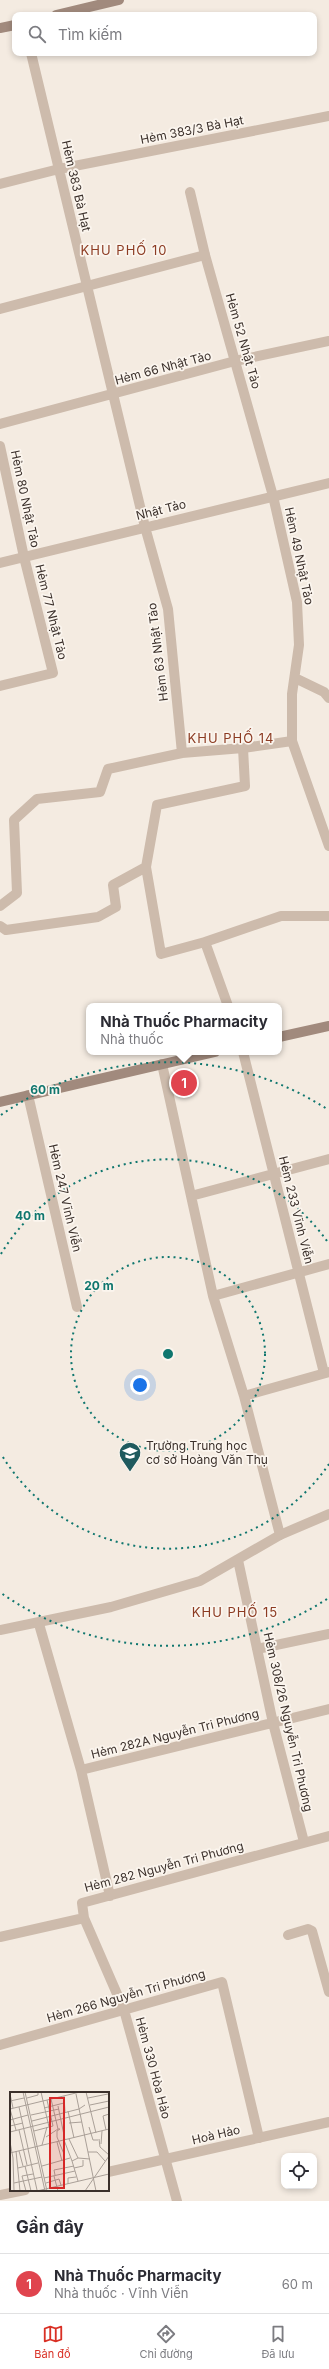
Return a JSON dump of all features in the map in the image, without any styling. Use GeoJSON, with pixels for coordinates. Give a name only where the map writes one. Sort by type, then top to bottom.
{"type":"FeatureCollection","features":[{"type":"Feature","properties":{"kind":"street"},"geometry":{"type":"LineString","coordinates":[[69,12],[119,0]]}},
{"type":"Feature","properties":{"kind":"street"},"geometry":{"type":"LineString","coordinates":[[0,28],[12,25]]}},
{"type":"Feature","properties":{"kind":"street","name":"Hẻm 383 Bà Hạt"},"geometry":{"type":"LineString","coordinates":[[32,56],[113,395]]}},
{"type":"Feature","properties":{"kind":"street","name":"Hẻm 383/3 Bà Hạt"},"geometry":{"type":"LineString","coordinates":[[0,184],[59,169],[329,116]]}},
{"type":"Feature","properties":{"kind":"street","name":"Hẻm 52 Nhật Tảo"},"geometry":{"type":"LineString","coordinates":[[190,192],[205,255],[273,496]]}},
{"type":"Feature","properties":{"kind":"street"},"geometry":{"type":"LineString","coordinates":[[0,309],[205,255]]}},
{"type":"Feature","properties":{"kind":"street","name":"Hẻm 66 Nhật Tảo"},"geometry":{"type":"LineString","coordinates":[[145,527],[113,395],[236,361],[329,341]]}},
{"type":"Feature","properties":{"kind":"street"},"geometry":{"type":"LineString","coordinates":[[0,424],[113,395]]}},
{"type":"Feature","properties":{"kind":"street","name":"Hẻm 80 Nhật Tảo"},"geometry":{"type":"LineString","coordinates":[[0,446],[24,557]]}},
{"type":"Feature","properties":{"kind":"street","name":"Nhật Tảo"},"geometry":{"type":"LineString","coordinates":[[0,563],[329,483]]}},
{"type":"Feature","properties":{"kind":"street","name":"Hẻm 49 Nhật Tảo"},"geometry":{"type":"LineString","coordinates":[[273,496],[297,602],[299,645],[295,678],[292,741]]}},
{"type":"Feature","properties":{"kind":"street","name":"Hẻm 63 Nhật Tảo"},"geometry":{"type":"LineString","coordinates":[[145,527],[168,609],[182,753]]}},
{"type":"Feature","properties":{"kind":"street","name":"Hẻm 77 Nhật Tảo"},"geometry":{"type":"LineString","coordinates":[[0,686],[53,673],[24,557]]}},
{"type":"Feature","properties":{"kind":"street"},"geometry":{"type":"LineString","coordinates":[[295,678],[324,692],[329,698]]}},
{"type":"Feature","properties":{"kind":"street"},"geometry":{"type":"LineString","coordinates":[[0,906],[17,893],[14,820],[37,799],[100,792],[108,769],[182,753],[243,748],[292,741],[329,846]]}},
{"type":"Feature","properties":{"kind":"street"},"geometry":{"type":"LineString","coordinates":[[243,748],[245,786],[157,805],[146,867],[161,954],[205,942],[281,916],[329,916]]}},
{"type":"Feature","properties":{"kind":"street"},"geometry":{"type":"LineString","coordinates":[[0,926],[6,930],[98,917],[116,907],[113,885],[146,867]]}},
{"type":"Feature","properties":{"kind":"street"},"geometry":{"type":"LineString","coordinates":[[205,942],[227,1003]]}},
{"type":"Feature","properties":{"kind":"street"},"geometry":{"type":"LineString","coordinates":[[282,1036],[329,1026]]}},
{"type":"Feature","properties":{"kind":"street"},"geometry":{"type":"LineString","coordinates":[[0,1102],[202,1055]]}},
{"type":"Feature","properties":{"kind":"street","name":"Hẻm 233 Vĩnh Viễn"},"geometry":{"type":"LineString","coordinates":[[244,1055],[326,1373]]}},
{"type":"Feature","properties":{"kind":"street"},"geometry":{"type":"LineString","coordinates":[[162,1064],[213,1296],[244,1396],[280,1535]]}},
{"type":"Feature","properties":{"kind":"street","name":"Hẻm 247 Vĩnh Viễn"},"geometry":{"type":"LineString","coordinates":[[28,1095],[77,1307]]}},
{"type":"Feature","properties":{"kind":"street"},"geometry":{"type":"LineString","coordinates":[[191,1196],[274,1176],[329,1159]]}},
{"type":"Feature","properties":{"kind":"street"},"geometry":{"type":"LineString","coordinates":[[213,1296],[329,1264]]}},
{"type":"Feature","properties":{"kind":"street"},"geometry":{"type":"LineString","coordinates":[[244,1396],[326,1373]]}},
{"type":"Feature","properties":{"kind":"street"},"geometry":{"type":"LineString","coordinates":[[0,1630],[39,1624],[111,1607],[200,1581],[280,1535],[329,1514]]}},
{"type":"Feature","properties":{"kind":"street","name":"Hẻm 308/26 Nguyễn Tri Phương"},"geometry":{"type":"LineString","coordinates":[[238,1560],[273,1723],[304,1842]]}},
{"type":"Feature","properties":{"kind":"street"},"geometry":{"type":"LineString","coordinates":[[39,1624],[81,1770]]}},
{"type":"Feature","properties":{"kind":"street"},"geometry":{"type":"LineString","coordinates":[[257,1649],[329,1634]]}},
{"type":"Feature","properties":{"kind":"street","name":"Hẻm 282A Nguyễn Tri Phương"},"geometry":{"type":"LineString","coordinates":[[110,1896],[81,1770],[329,1709]]}},
{"type":"Feature","properties":{"kind":"street","name":"Hẻm 282 Nguyễn Tri Phương"},"geometry":{"type":"LineString","coordinates":[[84,1918],[82,1903],[304,1842],[328,1839]]}},
{"type":"Feature","properties":{"kind":"street"},"geometry":{"type":"LineString","coordinates":[[0,1937],[84,1918]]}},
{"type":"Feature","properties":{"kind":"street","name":"Hẻm 330 Hòa Hảo"},"geometry":{"type":"LineString","coordinates":[[84,1918],[124,2010],[177,2201]]}},
{"type":"Feature","properties":{"kind":"street"},"geometry":{"type":"LineString","coordinates":[[288,1934],[308,1929],[312,1931],[329,1992]]}},
{"type":"Feature","properties":{"kind":"street","name":"Hẻm 266 Nguyễn Tri Phương"},"geometry":{"type":"LineString","coordinates":[[0,2045],[222,1982],[259,2138]]}},
{"type":"Feature","properties":{"kind":"street","name":"Hoà Hảo"},"geometry":{"type":"LineString","coordinates":[[109,2172],[329,2122]]}},
{"type":"Feature","properties":{"kind":"street"},"geometry":{"type":"LineString","coordinates":[[0,2196],[21,2191]]}},
{"type":"Feature","properties":{"kind":"place","name":"Nhà Thuốc Pharmacity"},"geometry":{"type":"Point","coordinates":[184,1083]}},
{"type":"Feature","properties":{"kind":"place","name":"Trường Trung học cơ sở Hoàng Văn Thụ"},"geometry":{"type":"Point","coordinates":[130,1472]}},
{"type":"Feature","properties":{"kind":"district","name":"KHU PHỐ 10"},"geometry":{"type":"Point","coordinates":[124,250]}},
{"type":"Feature","properties":{"kind":"district","name":"KHU PHỐ 14"},"geometry":{"type":"Point","coordinates":[231,738]}},
{"type":"Feature","properties":{"kind":"district","name":"KHU PHỐ 15"},"geometry":{"type":"Point","coordinates":[235,1612]}}]}
